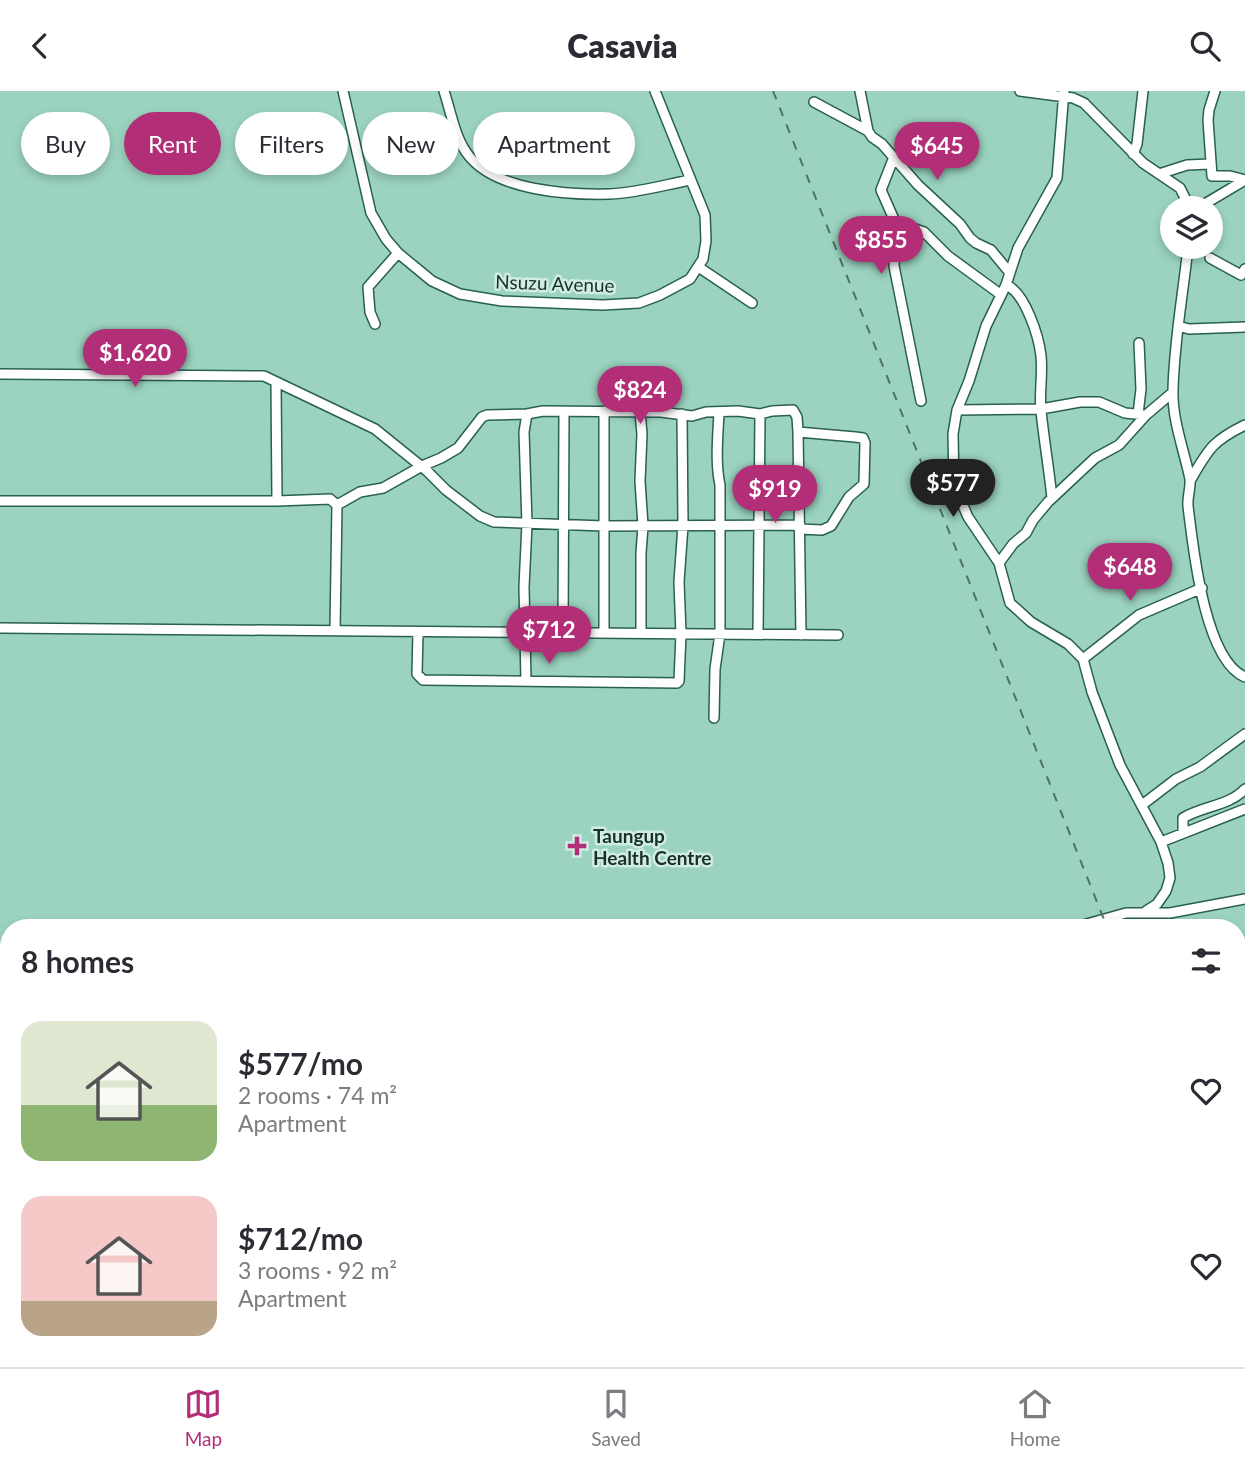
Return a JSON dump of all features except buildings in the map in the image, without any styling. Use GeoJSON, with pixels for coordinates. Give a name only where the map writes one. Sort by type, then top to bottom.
{"type":"FeatureCollection","features":[{"type":"Feature","properties":{"kind":"street","name":"Nsuzu Avenue"},"geometry":{"type":"LineString","coordinates":[[344,91],[371,213],[386,239],[398,253],[432,281],[460,294],[502,301],[603,305],[639,303],[660,295],[690,279],[699,268]]}},
{"type":"Feature","properties":{"kind":"street"},"geometry":{"type":"LineString","coordinates":[[444,91],[457,132],[468,155],[481,167],[523,186],[611,194],[690,180]]}},
{"type":"Feature","properties":{"kind":"street"},"geometry":{"type":"LineString","coordinates":[[654,91],[705,215],[706,241],[699,268],[752,303]]}},
{"type":"Feature","properties":{"kind":"street"},"geometry":{"type":"LineString","coordinates":[[860,91],[868,131]]}},
{"type":"Feature","properties":{"kind":"street"},"geometry":{"type":"LineString","coordinates":[[1020,91],[1064,95],[1084,103],[1133,154],[1180,188],[1184,196]]}},
{"type":"Feature","properties":{"kind":"street"},"geometry":{"type":"LineString","coordinates":[[1133,154],[1137,144],[1143,91]]}},
{"type":"Feature","properties":{"kind":"street"},"geometry":{"type":"LineString","coordinates":[[1215,91],[1209,110],[1212,176],[1230,176],[1245,180]]}},
{"type":"Feature","properties":{"kind":"street"},"geometry":{"type":"LineString","coordinates":[[1064,95],[1057,178],[1018,248],[1006,285],[986,326],[957,410],[953,435],[954,485],[968,517],[999,562],[1007,595],[1016,609],[1031,622],[1068,644],[1083,659],[1092,692],[1120,765],[1161,842],[1168,863],[1170,878],[1161,898],[1146,911]]}},
{"type":"Feature","properties":{"kind":"street"},"geometry":{"type":"LineString","coordinates":[[814,102],[868,131],[909,176],[960,224],[970,238],[991,250],[1010,273]]}},
{"type":"Feature","properties":{"kind":"street"},"geometry":{"type":"LineString","coordinates":[[894,157],[881,190],[894,218],[894,265],[921,401]]}},
{"type":"Feature","properties":{"kind":"street"},"geometry":{"type":"LineString","coordinates":[[1159,174],[1187,165],[1210,164]]}},
{"type":"Feature","properties":{"kind":"street"},"geometry":{"type":"LineString","coordinates":[[1218,196],[1245,180]]}},
{"type":"Feature","properties":{"kind":"street"},"geometry":{"type":"LineString","coordinates":[[895,232],[915,229],[924,232],[948,256],[1000,295]]}},
{"type":"Feature","properties":{"kind":"street"},"geometry":{"type":"LineString","coordinates":[[375,324],[370,312],[368,287],[398,253]]}},
{"type":"Feature","properties":{"kind":"street"},"geometry":{"type":"LineString","coordinates":[[1186,259],[1172,393],[1190,481]]}},
{"type":"Feature","properties":{"kind":"street"},"geometry":{"type":"LineString","coordinates":[[1212,259],[1244,274]]}},
{"type":"Feature","properties":{"kind":"street"},"geometry":{"type":"LineString","coordinates":[[1006,285],[1014,289],[1026,309],[1038,340],[1041,355],[1041,409],[1052,498]]}},
{"type":"Feature","properties":{"kind":"street"},"geometry":{"type":"LineString","coordinates":[[1178,326],[1189,329],[1245,327]]}},
{"type":"Feature","properties":{"kind":"street"},"geometry":{"type":"LineString","coordinates":[[1139,343],[1142,415]]}},
{"type":"Feature","properties":{"kind":"street"},"geometry":{"type":"LineString","coordinates":[[0,374],[264,376],[325,407],[367,424],[422,466],[446,490],[488,520],[527,524],[760,524],[822,530],[831,526],[849,497],[864,484],[865,440],[798,432]]}},
{"type":"Feature","properties":{"kind":"street"},"geometry":{"type":"LineString","coordinates":[[276,382],[277,501]]}},
{"type":"Feature","properties":{"kind":"street"},"geometry":{"type":"LineString","coordinates":[[999,562],[1015,541],[1026,533],[1033,520],[1052,498],[1095,458],[1119,445],[1142,415],[1172,393]]}},
{"type":"Feature","properties":{"kind":"street"},"geometry":{"type":"LineString","coordinates":[[957,410],[1041,409],[1080,402],[1099,402],[1125,413],[1142,415]]}},
{"type":"Feature","properties":{"kind":"street"},"geometry":{"type":"LineString","coordinates":[[338,505],[360,492],[383,488],[458,448],[482,417],[487,415],[604,411],[692,416],[719,412],[760,414],[793,410],[797,417],[798,432],[801,635]]}},
{"type":"Feature","properties":{"kind":"street"},"geometry":{"type":"LineString","coordinates":[[604,411],[604,633]]}},
{"type":"Feature","properties":{"kind":"street"},"geometry":{"type":"LineString","coordinates":[[562,633],[564,412]]}},
{"type":"Feature","properties":{"kind":"street"},"geometry":{"type":"LineString","coordinates":[[640,412],[643,526],[641,633]]}},
{"type":"Feature","properties":{"kind":"street"},"geometry":{"type":"LineString","coordinates":[[714,717],[715,669],[720,634],[720,485],[716,469],[719,412]]}},
{"type":"Feature","properties":{"kind":"street"},"geometry":{"type":"LineString","coordinates":[[526,681],[524,632],[527,524],[524,432],[527,414]]}},
{"type":"Feature","properties":{"kind":"street"},"geometry":{"type":"LineString","coordinates":[[418,632],[417,674],[420,679],[677,683],[680,677],[681,634],[679,582],[683,525],[682,414]]}},
{"type":"Feature","properties":{"kind":"street"},"geometry":{"type":"LineString","coordinates":[[758,634],[760,414]]}},
{"type":"Feature","properties":{"kind":"street"},"geometry":{"type":"LineString","coordinates":[[1245,425],[1225,435],[1209,449],[1190,481],[1187,503],[1191,538],[1210,626],[1223,657],[1237,674],[1245,677]]}},
{"type":"Feature","properties":{"kind":"street"},"geometry":{"type":"LineString","coordinates":[[0,501],[330,499],[338,505]]}},
{"type":"Feature","properties":{"kind":"street"},"geometry":{"type":"LineString","coordinates":[[335,630],[338,505]]}},
{"type":"Feature","properties":{"kind":"street"},"geometry":{"type":"LineString","coordinates":[[1083,659],[1139,615],[1202,589]]}},
{"type":"Feature","properties":{"kind":"street"},"geometry":{"type":"LineString","coordinates":[[0,628],[838,635]]}},
{"type":"Feature","properties":{"kind":"street"},"geometry":{"type":"LineString","coordinates":[[1142,805],[1176,779],[1200,767],[1245,734]]}},
{"type":"Feature","properties":{"kind":"street"},"geometry":{"type":"LineString","coordinates":[[1183,833],[1182,821],[1186,816],[1231,800],[1245,789]]}},
{"type":"Feature","properties":{"kind":"street"},"geometry":{"type":"LineString","coordinates":[[1161,842],[1245,809]]}},
{"type":"Feature","properties":{"kind":"street"},"geometry":{"type":"LineString","coordinates":[[1105,919],[1146,911],[1170,913],[1245,899]]}},
{"type":"Feature","properties":{"kind":"railway"},"geometry":{"type":"LineString","coordinates":[[773,91],[1104,919]]}},
{"type":"Feature","properties":{"kind":"place","name":"Taungup Health Centre"},"geometry":{"type":"Point","coordinates":[577,846]}}]}
